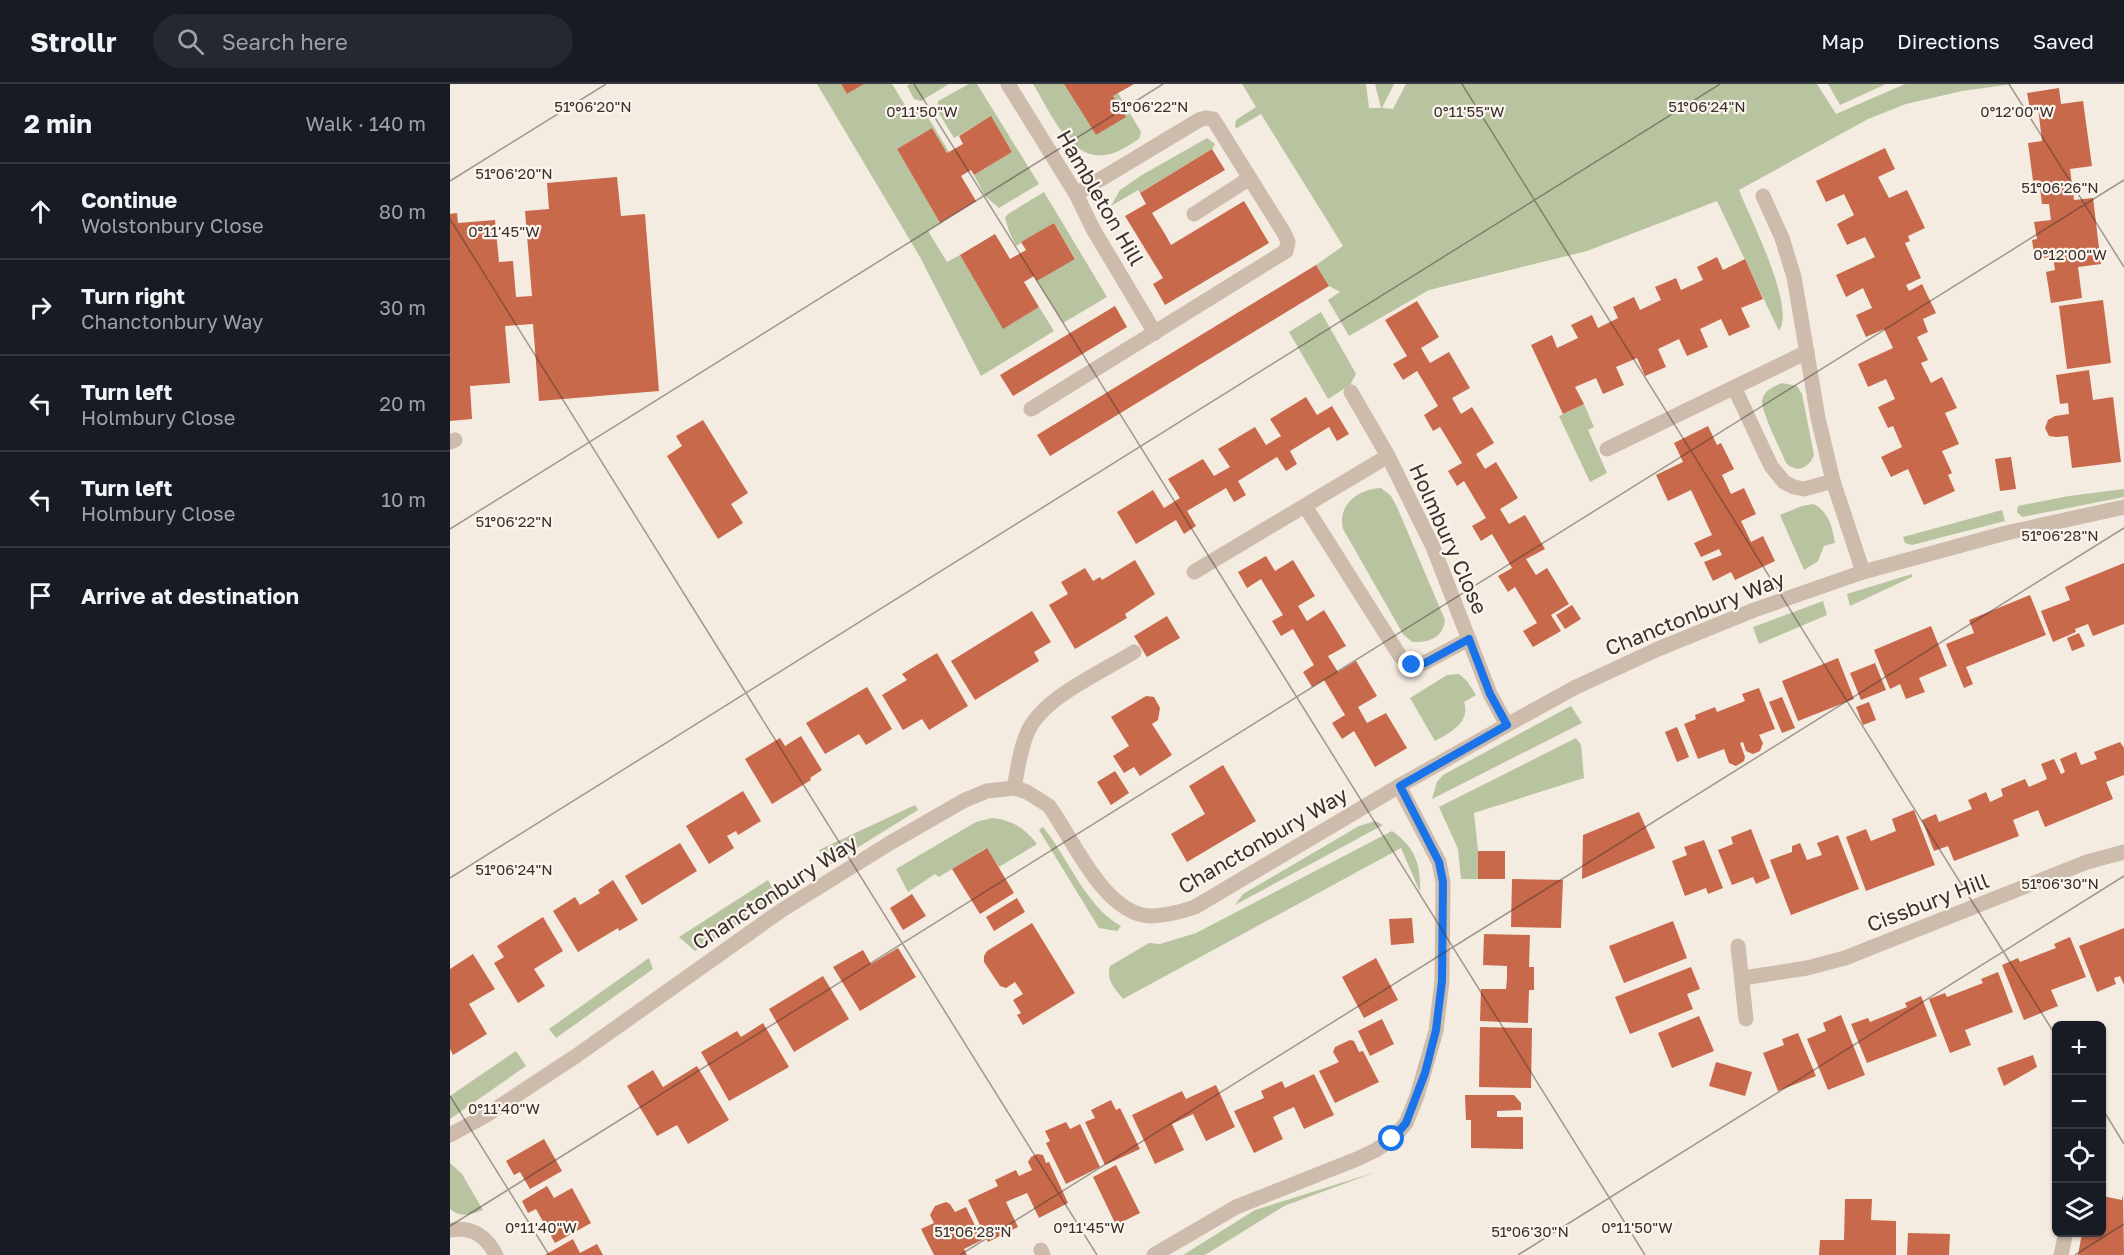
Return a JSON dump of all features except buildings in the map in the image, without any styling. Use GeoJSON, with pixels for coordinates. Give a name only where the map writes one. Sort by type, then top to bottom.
{"type":"FeatureCollection","features":[{"type":"Feature","properties":{"kind":"street","name":"Hambleton Hill"},"geometry":{"type":"LineString","coordinates":[[1008,84],[1076,194],[1093,229],[1155,333]]}},
{"type":"Feature","properties":{"kind":"street"},"geometry":{"type":"LineString","coordinates":[[1031,409],[1286,251],[1288,242],[1213,119],[1199,120],[1076,194]]}},
{"type":"Feature","properties":{"kind":"street"},"geometry":{"type":"LineString","coordinates":[[1194,214],[1250,178]]}},
{"type":"Feature","properties":{"kind":"street"},"geometry":{"type":"LineString","coordinates":[[1763,196],[1782,238],[1794,277],[1818,418],[1833,481],[1863,572]]}},
{"type":"Feature","properties":{"kind":"street"},"geometry":{"type":"LineString","coordinates":[[1607,449],[1807,352]]}},
{"type":"Feature","properties":{"kind":"street"},"geometry":{"type":"LineString","coordinates":[[1734,387],[1771,466],[1784,482],[1804,489],[1833,481]]}},
{"type":"Feature","properties":{"kind":"street","name":"Holmbury Close"},"geometry":{"type":"LineString","coordinates":[[1351,392],[1388,456],[1433,547],[1490,694],[1507,725]]}},
{"type":"Feature","properties":{"kind":"street","name":"Holmbury Close"},"geometry":{"type":"LineString","coordinates":[[1194,572],[1388,456]]}},
{"type":"Feature","properties":{"kind":"street","name":"Holmbury Close"},"geometry":{"type":"LineString","coordinates":[[1305,506],[1400,656],[1412,665],[1425,663],[1469,639]]}},
{"type":"Feature","properties":{"kind":"street","name":"Chanctonbury Way"},"geometry":{"type":"LineString","coordinates":[[450,1135],[527,1089],[782,910],[890,843],[965,800],[987,791],[1014,788],[1032,795],[1049,806],[1102,887],[1114,901],[1129,910],[1147,916],[1170,915],[1195,907],[1400,786],[1574,688],[1658,649],[1754,610],[1863,572],[2006,533],[2124,507]]}},
{"type":"Feature","properties":{"kind":"street"},"geometry":{"type":"LineString","coordinates":[[1014,788],[1022,746],[1037,717],[1053,701],[1134,652]]}},
{"type":"Feature","properties":{"kind":"street"},"geometry":{"type":"LineString","coordinates":[[1154,1255],[1236,1207],[1376,1150],[1392,1139],[1406,1123],[1422,1081],[1436,1030],[1442,981],[1443,882],[1439,862],[1431,843],[1400,786]]}},
{"type":"Feature","properties":{"kind":"street","name":"Cissbury Hill"},"geometry":{"type":"LineString","coordinates":[[1743,978],[1807,968],[1845,958],[2087,862],[2124,852]]}},
{"type":"Feature","properties":{"kind":"street"},"geometry":{"type":"LineString","coordinates":[[1738,946],[1746,1019]]}},
{"type":"Feature","properties":{"kind":"street"},"geometry":{"type":"LineString","coordinates":[[450,1230],[463,1229],[482,1235],[496,1255]]}},
{"type":"Feature","properties":{"kind":"street"},"geometry":{"type":"LineString","coordinates":[[2061,1255],[2065,1237]]}},
{"type":"Feature","properties":{"kind":"green space"},"geometry":{"type":"Polygon","coordinates":[[[817,84],[841,84],[847,94],[864,84],[892,84],[908,110],[926,114],[949,152],[947,153],[932,128],[897,149],[940,223],[928,231],[947,262],[960,255],[1003,328],[1039,307],[1054,331],[981,376],[920,257],[817,84]]]}},
{"type":"Feature","properties":{"kind":"green space"},"geometry":{"type":"Polygon","coordinates":[[[910,84],[949,84],[921,101],[914,99],[907,86],[910,84]]]}},
{"type":"Feature","properties":{"kind":"green space"},"geometry":{"type":"Polygon","coordinates":[[[969,84],[977,84],[1039,184],[999,208],[985,196],[974,175],[1012,152],[991,117],[954,138],[937,110],[938,101],[969,84]]]}},
{"type":"Feature","properties":{"kind":"green space"},"geometry":{"type":"Polygon","coordinates":[[[1033,84],[1064,84],[1096,135],[1125,117],[1113,96],[1118,93],[1141,132],[1139,139],[1110,154],[1096,155],[1084,152],[1063,133],[1033,84]]]}},
{"type":"Feature","properties":{"kind":"green space"},"geometry":{"type":"Polygon","coordinates":[[[1242,84],[1366,84],[1369,108],[1381,108],[1375,84],[1394,84],[1382,108],[1393,109],[1406,84],[1817,84],[1836,114],[1905,84],[2013,84],[1962,91],[1906,104],[1868,119],[1739,190],[1777,283],[1783,319],[1779,331],[1717,201],[1587,251],[1429,290],[1349,336],[1328,300],[1340,292],[1329,286],[1316,265],[1343,246],[1261,114],[1235,127],[1236,120],[1256,107],[1242,84]]]}},
{"type":"Feature","properties":{"kind":"green space"},"geometry":{"type":"Polygon","coordinates":[[[1828,84],[1886,84],[1840,105],[1828,84]]]}},
{"type":"Feature","properties":{"kind":"green space"},"geometry":{"type":"Polygon","coordinates":[[[1207,138],[1215,144],[1212,149],[1140,193],[1138,190],[1111,206],[1120,190],[1207,138]]]}},
{"type":"Feature","properties":{"kind":"green space"},"geometry":{"type":"Polygon","coordinates":[[[1044,192],[1107,297],[1063,323],[1037,281],[1075,258],[1054,223],[1016,246],[1005,218],[1044,192]]]}},
{"type":"Feature","properties":{"kind":"green space"},"geometry":{"type":"Polygon","coordinates":[[[1321,312],[1356,374],[1350,385],[1328,399],[1289,332],[1321,312]]]}},
{"type":"Feature","properties":{"kind":"green space"},"geometry":{"type":"Polygon","coordinates":[[[1782,383],[1797,386],[1802,394],[1814,455],[1806,466],[1798,469],[1786,463],[1763,407],[1764,394],[1772,387],[1782,383]]]}},
{"type":"Feature","properties":{"kind":"green space"},"geometry":{"type":"Polygon","coordinates":[[[1584,404],[1594,427],[1588,430],[1607,473],[1590,482],[1559,416],[1584,404]]]}},
{"type":"Feature","properties":{"kind":"green space"},"geometry":{"type":"Polygon","coordinates":[[[1381,488],[1391,496],[1397,507],[1445,620],[1438,635],[1424,642],[1412,642],[1403,634],[1343,529],[1343,513],[1351,500],[1365,491],[1381,488]]]}},
{"type":"Feature","properties":{"kind":"green space"},"geometry":{"type":"Polygon","coordinates":[[[2124,489],[2124,497],[2022,517],[2017,512],[2018,506],[2124,489]]]}},
{"type":"Feature","properties":{"kind":"green space"},"geometry":{"type":"Polygon","coordinates":[[[1814,504],[1829,520],[1835,543],[1824,546],[1818,561],[1804,570],[1780,515],[1814,504]]]}},
{"type":"Feature","properties":{"kind":"green space"},"geometry":{"type":"Polygon","coordinates":[[[2002,510],[2005,521],[1912,545],[1905,543],[1903,537],[2002,510]]]}},
{"type":"Feature","properties":{"kind":"green space"},"geometry":{"type":"Polygon","coordinates":[[[1912,574],[1912,577],[1850,606],[1847,594],[1912,574]]]}},
{"type":"Feature","properties":{"kind":"green space"},"geometry":{"type":"Polygon","coordinates":[[[1823,601],[1827,615],[1759,644],[1753,627],[1823,601]]]}},
{"type":"Feature","properties":{"kind":"green space"},"geometry":{"type":"Polygon","coordinates":[[[1459,674],[1467,681],[1476,695],[1464,702],[1465,715],[1458,726],[1435,741],[1410,698],[1447,675],[1459,674]]]}},
{"type":"Feature","properties":{"kind":"green space"},"geometry":{"type":"Polygon","coordinates":[[[1571,706],[1582,723],[1432,799],[1437,782],[1443,775],[1571,706]]]}},
{"type":"Feature","properties":{"kind":"green space"},"geometry":{"type":"Polygon","coordinates":[[[1576,738],[1581,745],[1584,778],[1474,813],[1478,879],[1461,879],[1458,849],[1439,807],[1576,738]]]}},
{"type":"Feature","properties":{"kind":"green space"},"geometry":{"type":"Polygon","coordinates":[[[915,805],[918,810],[828,866],[819,850],[915,805]]]}},
{"type":"Feature","properties":{"kind":"green space"},"geometry":{"type":"Polygon","coordinates":[[[992,818],[1018,826],[1037,844],[999,867],[986,848],[939,877],[935,874],[908,892],[896,869],[976,822],[992,818]]]}},
{"type":"Feature","properties":{"kind":"green space"},"geometry":{"type":"Polygon","coordinates":[[[1375,821],[1383,825],[1235,905],[1243,894],[1359,826],[1375,821]]]}},
{"type":"Feature","properties":{"kind":"green space"},"geometry":{"type":"Polygon","coordinates":[[[1043,827],[1097,907],[1121,926],[1117,931],[1099,928],[1039,830],[1043,827]]]}},
{"type":"Feature","properties":{"kind":"green space"},"geometry":{"type":"Polygon","coordinates":[[[1392,831],[1406,843],[1415,857],[1418,865],[1420,892],[1401,848],[1123,999],[1112,984],[1109,976],[1110,966],[1149,943],[1160,944],[1196,933],[1392,831]]]}},
{"type":"Feature","properties":{"kind":"green space"},"geometry":{"type":"Polygon","coordinates":[[[768,880],[775,893],[773,902],[695,951],[679,937],[768,880]]]}},
{"type":"Feature","properties":{"kind":"green space"},"geometry":{"type":"Polygon","coordinates":[[[649,958],[653,969],[556,1038],[549,1029],[649,958]]]}},
{"type":"Feature","properties":{"kind":"green space"},"geometry":{"type":"Polygon","coordinates":[[[516,1051],[526,1066],[450,1119],[450,1096],[516,1051]]]}},
{"type":"Feature","properties":{"kind":"green space"},"geometry":{"type":"Polygon","coordinates":[[[450,1163],[462,1174],[483,1210],[466,1215],[458,1214],[450,1209],[450,1163]]]}},
{"type":"Feature","properties":{"kind":"green space"},"geometry":{"type":"Polygon","coordinates":[[[1376,1172],[1284,1206],[1205,1255],[1183,1255],[1255,1210],[1376,1172]]]}},
{"type":"Feature","properties":{"kind":"route"},"geometry":{"type":"LineString","coordinates":[[1392,1139],[1406,1123],[1425,1073],[1436,1030],[1442,981],[1443,882],[1439,862],[1400,786],[1507,725],[1490,694],[1469,639],[1425,663],[1412,665]]}}]}
